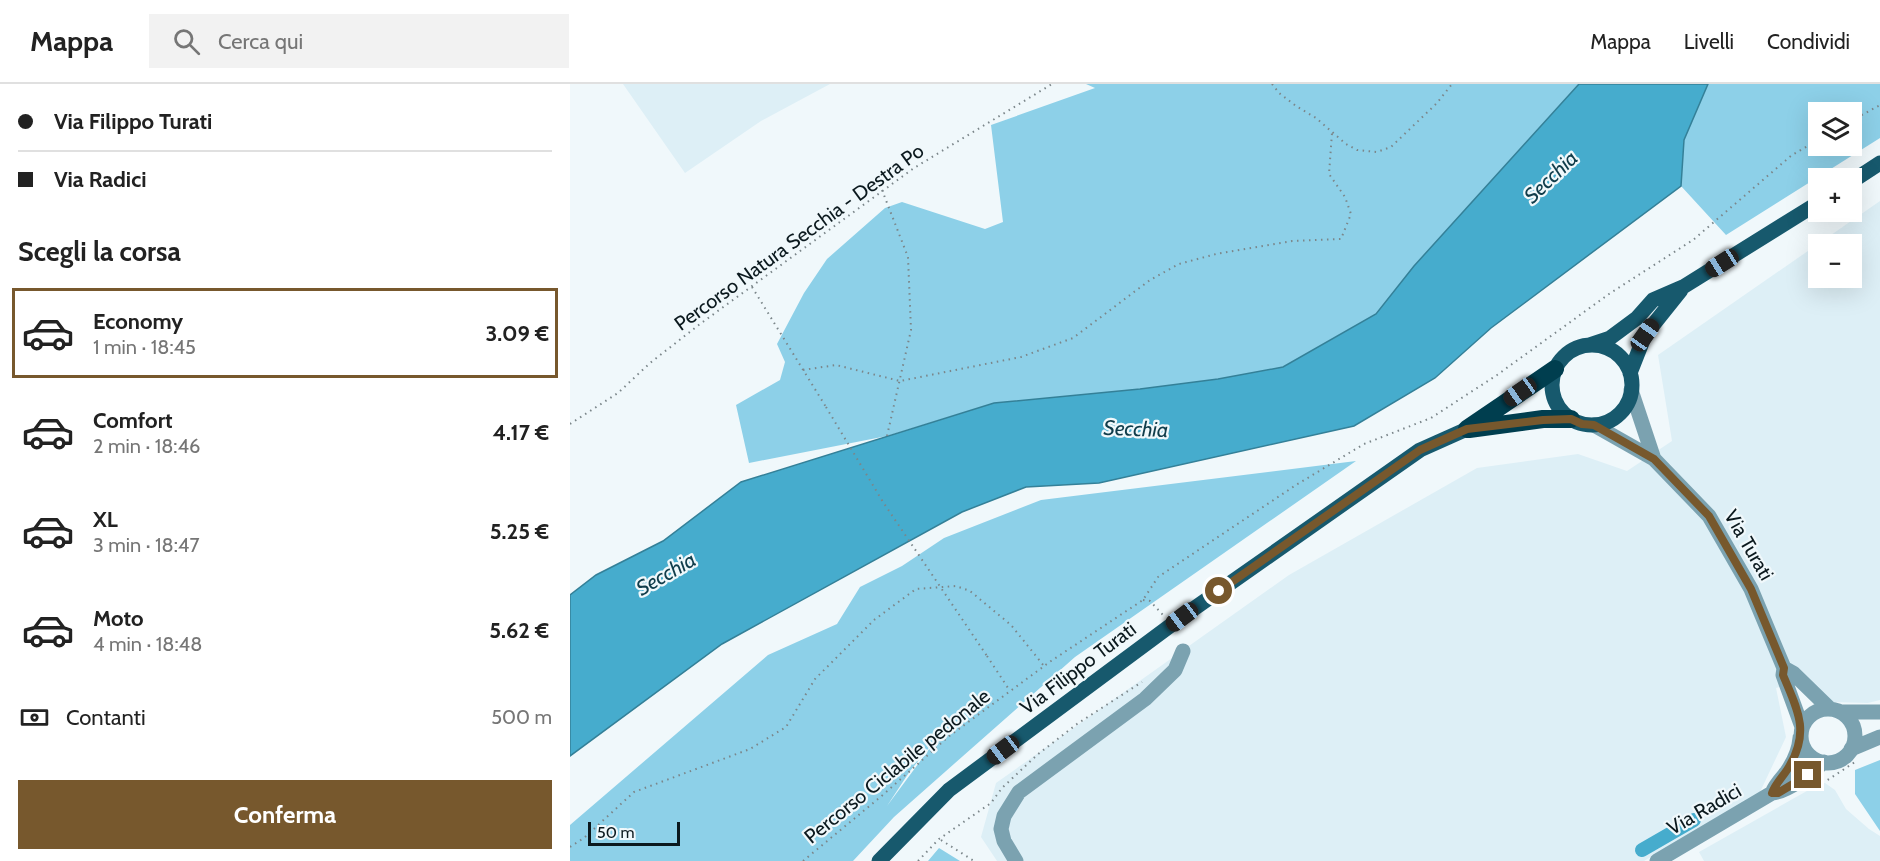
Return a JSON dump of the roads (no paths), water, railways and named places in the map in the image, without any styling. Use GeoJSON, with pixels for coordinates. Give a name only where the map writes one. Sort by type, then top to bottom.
{"type":"FeatureCollection","features":[{"type":"Feature","properties":{"kind":"highway"},"geometry":{"type":"LineString","coordinates":[[1467,429],[1555,369]]}},
{"type":"Feature","properties":{"kind":"highway"},"geometry":{"type":"LineString","coordinates":[[1467,429],[1571,419]]}},
{"type":"Feature","properties":{"kind":"main road"},"geometry":{"type":"LineString","coordinates":[[1862,175],[1880,164]]}},
{"type":"Feature","properties":{"kind":"main road"},"geometry":{"type":"LineString","coordinates":[[1589,345],[1602,346],[1614,352],[1624,361],[1630,373],[1631,390],[1625,407],[1619,414],[1594,425],[1582,424],[1571,419],[1562,412],[1556,402],[1552,391],[1552,380],[1555,369],[1563,357],[1575,349],[1610,338],[1637,318],[1653,300],[1683,287],[1808,208]]}},
{"type":"Feature","properties":{"kind":"main road"},"geometry":{"type":"LineString","coordinates":[[1630,373],[1645,335],[1683,287]]}},
{"type":"Feature","properties":{"kind":"main road","name":"Via Filippo Turati"},"geometry":{"type":"LineString","coordinates":[[879,861],[950,790],[1182,617],[1420,450],[1467,429]]}},
{"type":"Feature","properties":{"kind":"street"},"geometry":{"type":"LineString","coordinates":[[1631,390],[1654,459]]}},
{"type":"Feature","properties":{"kind":"street"},"geometry":{"type":"LineString","coordinates":[[1594,425],[1654,459]]}},
{"type":"Feature","properties":{"kind":"street","name":"Via Turati"},"geometry":{"type":"LineString","coordinates":[[1654,459],[1709,516],[1751,589],[1784,668],[1783,675],[1801,732]]}},
{"type":"Feature","properties":{"kind":"street"},"geometry":{"type":"LineString","coordinates":[[1016,861],[1004,841],[1001,829],[1009,805],[1018,792],[1145,699],[1175,670],[1183,651]]}},
{"type":"Feature","properties":{"kind":"street","name":"Via Turati"},"geometry":{"type":"LineString","coordinates":[[1784,668],[1836,710]]}},
{"type":"Feature","properties":{"kind":"street"},"geometry":{"type":"LineString","coordinates":[[1836,710],[1848,718],[1855,733],[1851,749]]}},
{"type":"Feature","properties":{"kind":"street"},"geometry":{"type":"LineString","coordinates":[[1880,712],[1816,711],[1805,720],[1801,732],[1808,754],[1824,762],[1839,760],[1851,749],[1880,737]]}},
{"type":"Feature","properties":{"kind":"street","name":"Via Radici"},"geometry":{"type":"LineString","coordinates":[[1772,793],[1795,756],[1801,732]]}},
{"type":"Feature","properties":{"kind":"street","name":"Via Radici"},"geometry":{"type":"LineString","coordinates":[[1657,861],[1772,793],[1778,793],[1792,785],[1824,762]]}},
{"type":"Feature","properties":{"kind":"water","name":"Secchia"},"geometry":{"type":"Polygon","coordinates":[[[1579,84],[1708,84],[1684,140],[1681,186],[1491,328],[1435,378],[1354,426],[1099,483],[1026,487],[962,512],[722,644],[570,756],[570,595],[596,575],[663,541],[741,482],[994,403],[1140,389],[1218,379],[1283,367],[1376,314],[1414,266],[1579,84]]]}},
{"type":"Feature","properties":{"kind":"waterway"},"geometry":{"type":"LineString","coordinates":[[1642,850],[1694,820]]}}]}
